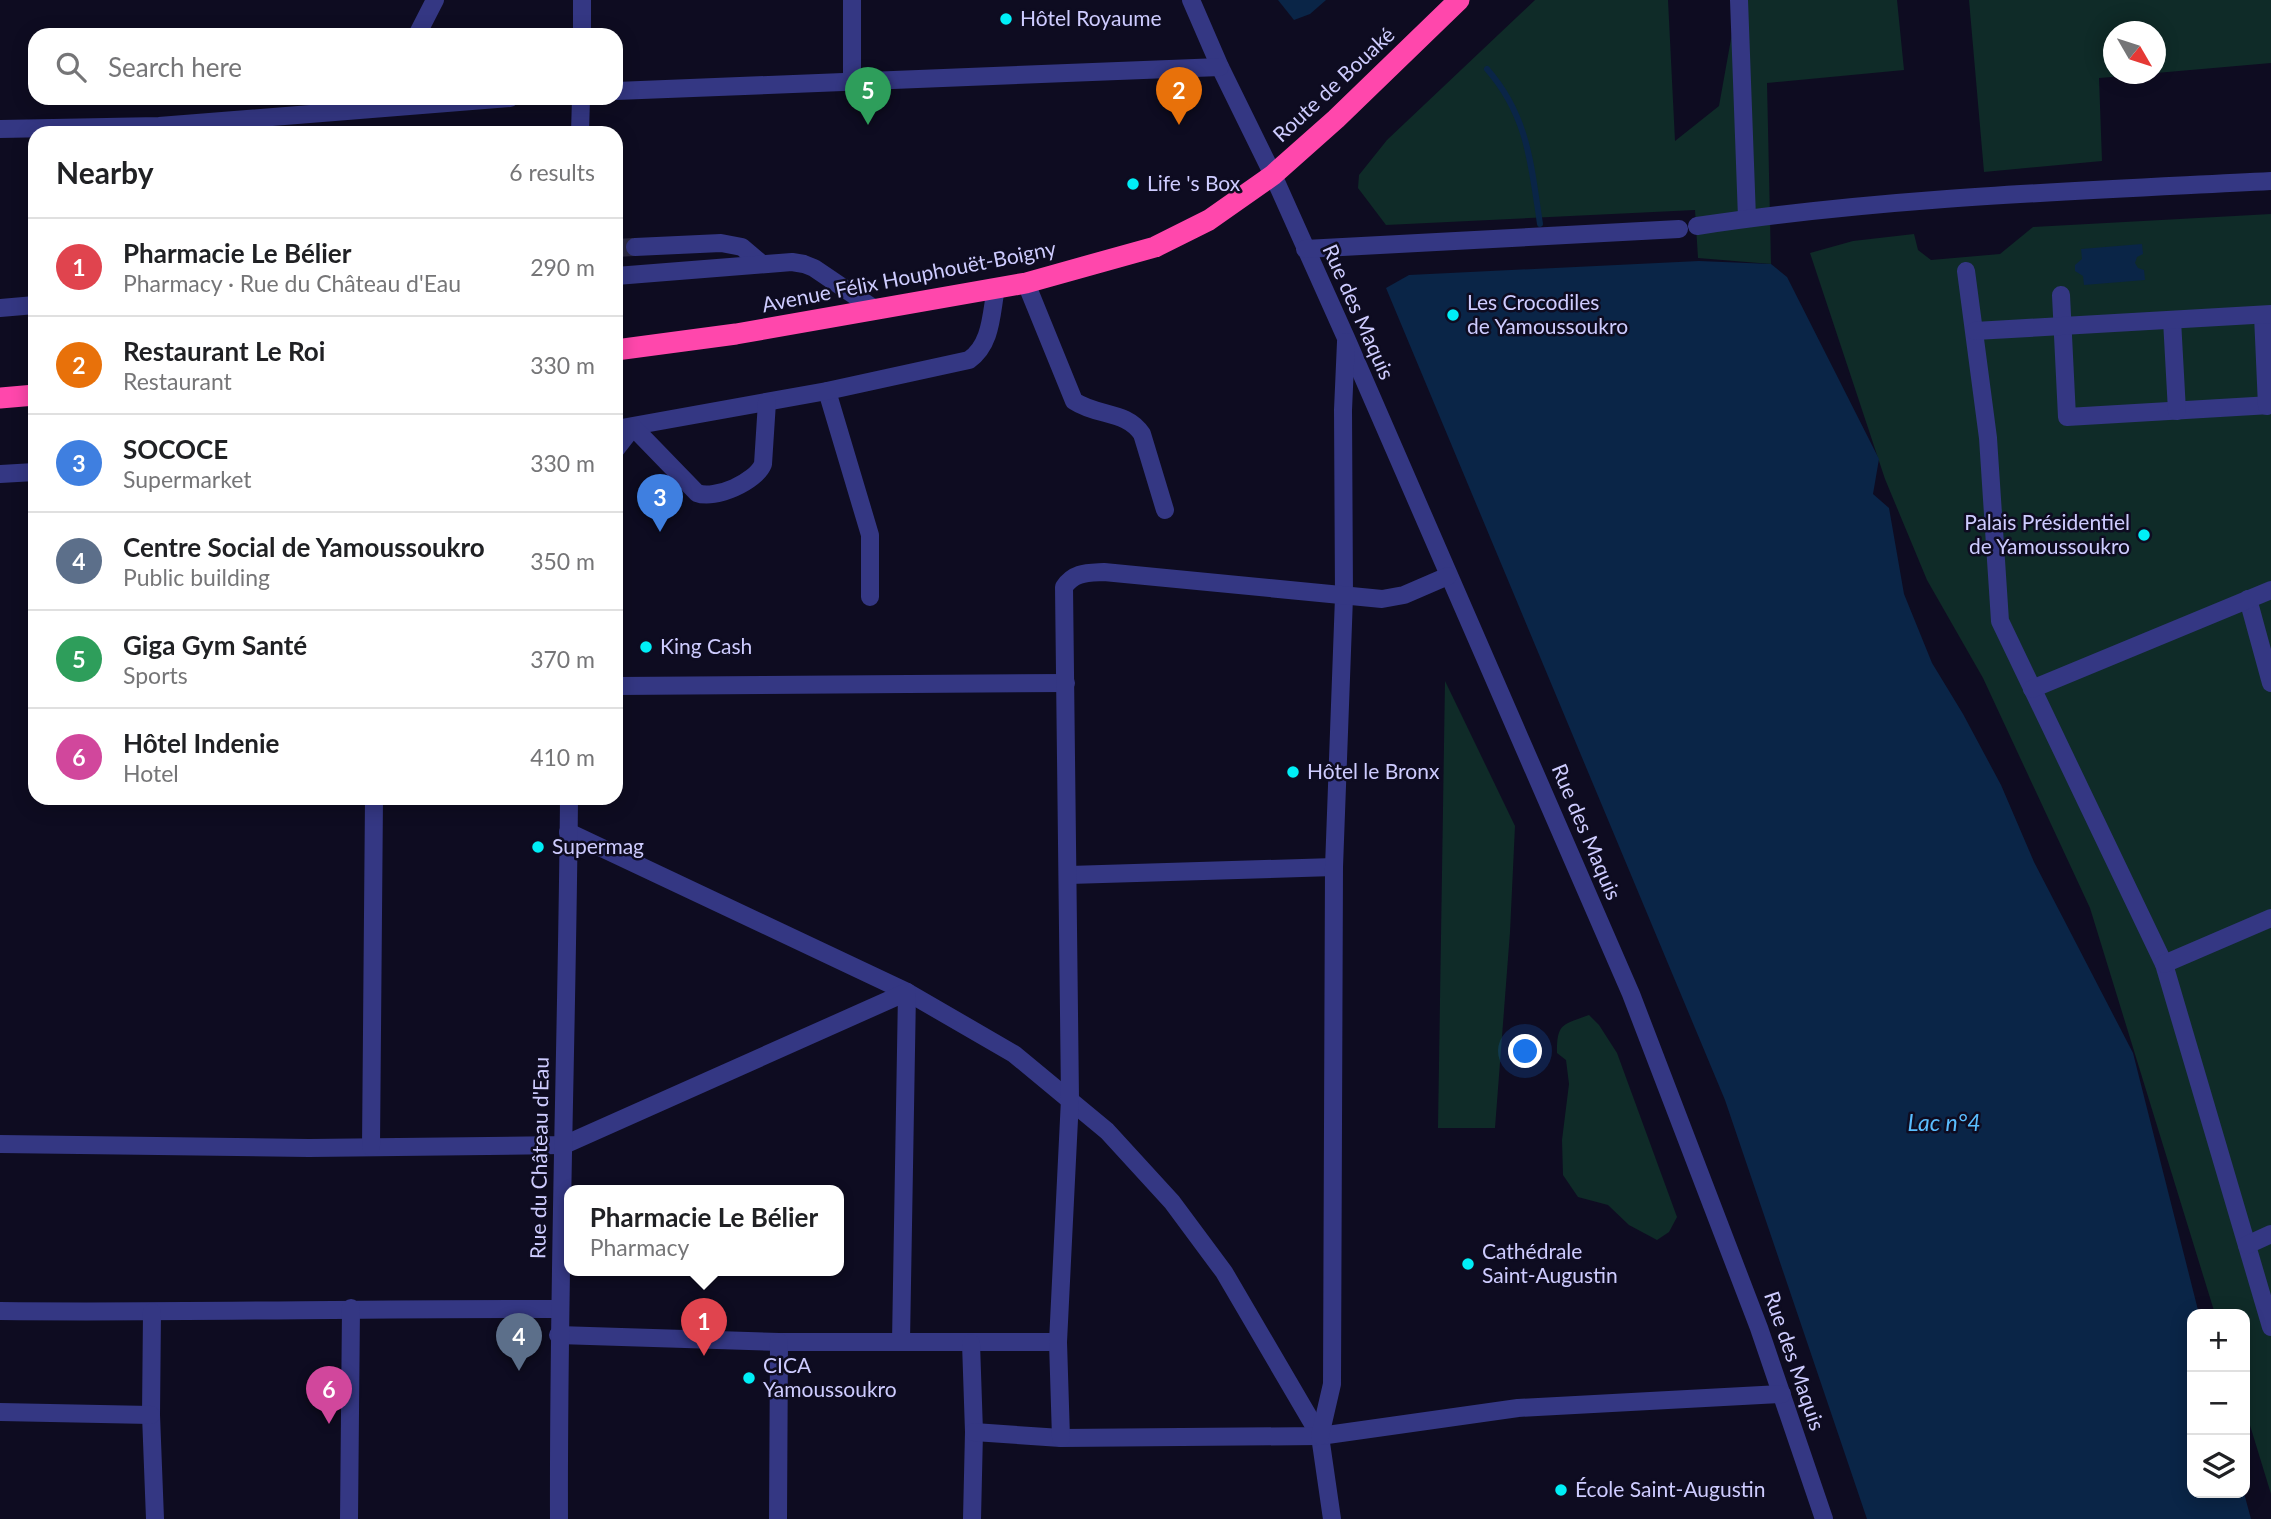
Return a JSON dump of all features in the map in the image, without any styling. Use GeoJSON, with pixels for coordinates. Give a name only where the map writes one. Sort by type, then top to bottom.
{"type":"FeatureCollection","features":[{"type":"Feature","properties":{"kind":"highway","name":"Route de Bouaké"},"geometry":{"type":"LineString","coordinates":[[1273,175],[1336,119],[1459,0]]}},
{"type":"Feature","properties":{"kind":"highway","name":"Avenue Félix Houphouët-Boigny"},"geometry":{"type":"LineString","coordinates":[[623,349],[736,334],[1026,283],[1155,247],[1209,220],[1273,175]]}},
{"type":"Feature","properties":{"kind":"highway"},"geometry":{"type":"LineString","coordinates":[[0,398],[28,396]]}},
{"type":"Feature","properties":{"kind":"street"},"geometry":{"type":"LineString","coordinates":[[421,28],[435,0]]}},
{"type":"Feature","properties":{"kind":"street"},"geometry":{"type":"LineString","coordinates":[[582,0],[582,28]]}},
{"type":"Feature","properties":{"kind":"street"},"geometry":{"type":"LineString","coordinates":[[852,0],[852,83]]}},
{"type":"Feature","properties":{"kind":"street","name":"Rue des Maquis"},"geometry":{"type":"LineString","coordinates":[[1191,0],[1346,338],[1631,994],[1759,1328],[1824,1519]]}},
{"type":"Feature","properties":{"kind":"street"},"geometry":{"type":"LineString","coordinates":[[1739,0],[1747,218]]}},
{"type":"Feature","properties":{"kind":"street"},"geometry":{"type":"LineString","coordinates":[[623,91],[1220,67]]}},
{"type":"Feature","properties":{"kind":"street"},"geometry":{"type":"LineString","coordinates":[[159,126],[382,105]]}},
{"type":"Feature","properties":{"kind":"street"},"geometry":{"type":"LineString","coordinates":[[580,126],[581,105]]}},
{"type":"Feature","properties":{"kind":"street"},"geometry":{"type":"LineString","coordinates":[[0,129],[28,128]]}},
{"type":"Feature","properties":{"kind":"street"},"geometry":{"type":"LineString","coordinates":[[1697,226],[1747,218],[1957,198],[2271,181]]}},
{"type":"Feature","properties":{"kind":"street"},"geometry":{"type":"LineString","coordinates":[[1305,248],[1679,229]]}},
{"type":"Feature","properties":{"kind":"street"},"geometry":{"type":"LineString","coordinates":[[635,247],[721,243],[742,247],[762,264]]}},
{"type":"Feature","properties":{"kind":"street"},"geometry":{"type":"LineString","coordinates":[[623,275],[792,262],[804,264],[876,310]]}},
{"type":"Feature","properties":{"kind":"street"},"geometry":{"type":"LineString","coordinates":[[1966,271],[1988,438],[2000,621],[2164,964],[2271,1327]]}},
{"type":"Feature","properties":{"kind":"street"},"geometry":{"type":"LineString","coordinates":[[1026,283],[1074,401],[1086,410],[1129,419],[1137,427],[1142,434],[1165,510]]}},
{"type":"Feature","properties":{"kind":"street"},"geometry":{"type":"LineString","coordinates":[[624,428],[827,391],[969,360],[976,355],[987,336],[996,288]]}},
{"type":"Feature","properties":{"kind":"street"},"geometry":{"type":"LineString","coordinates":[[1975,331],[2063,326],[2172,320],[2267,315],[2269,406],[2067,417],[2063,326],[2062,295]]}},
{"type":"Feature","properties":{"kind":"street"},"geometry":{"type":"LineString","coordinates":[[0,308],[28,305]]}},
{"type":"Feature","properties":{"kind":"street"},"geometry":{"type":"LineString","coordinates":[[2172,320],[2177,411]]}},
{"type":"Feature","properties":{"kind":"street"},"geometry":{"type":"LineString","coordinates":[[1332,1519],[1321,1436],[1332,1384],[1334,866],[1344,597],[1343,410],[1346,338]]}},
{"type":"Feature","properties":{"kind":"street"},"geometry":{"type":"LineString","coordinates":[[827,391],[870,535],[870,597]]}},
{"type":"Feature","properties":{"kind":"street"},"geometry":{"type":"LineString","coordinates":[[624,428],[693,490],[709,495],[746,482],[760,471],[763,464],[767,402]]}},
{"type":"Feature","properties":{"kind":"street"},"geometry":{"type":"LineString","coordinates":[[0,474],[28,472]]}},
{"type":"Feature","properties":{"kind":"street"},"geometry":{"type":"LineString","coordinates":[[1061,1438],[1058,1342],[1070,1099],[1065,587],[1069,580],[1082,573],[1104,572],[1382,599],[1404,595],[1448,576]]}},
{"type":"Feature","properties":{"kind":"street"},"geometry":{"type":"LineString","coordinates":[[2032,689],[2271,590]]}},
{"type":"Feature","properties":{"kind":"street"},"geometry":{"type":"LineString","coordinates":[[2248,599],[2271,683]]}},
{"type":"Feature","properties":{"kind":"street"},"geometry":{"type":"LineString","coordinates":[[623,686],[1066,683]]}},
{"type":"Feature","properties":{"kind":"street"},"geometry":{"type":"LineString","coordinates":[[371,1147],[374,805]]}},
{"type":"Feature","properties":{"kind":"street","name":"Rue du Château d'Eau"},"geometry":{"type":"LineString","coordinates":[[559,1519],[558,1335],[564,1145],[569,805]]}},
{"type":"Feature","properties":{"kind":"street"},"geometry":{"type":"LineString","coordinates":[[568,832],[907,992],[1014,1054],[1107,1131],[1172,1202],[1224,1272],[1321,1436]]}},
{"type":"Feature","properties":{"kind":"street"},"geometry":{"type":"LineString","coordinates":[[1069,876],[1334,866]]}},
{"type":"Feature","properties":{"kind":"street"},"geometry":{"type":"LineString","coordinates":[[2164,964],[2271,918]]}},
{"type":"Feature","properties":{"kind":"street"},"geometry":{"type":"LineString","coordinates":[[0,1144],[309,1148],[564,1145],[907,992]]}},
{"type":"Feature","properties":{"kind":"street"},"geometry":{"type":"LineString","coordinates":[[901,1342],[907,992]]}},
{"type":"Feature","properties":{"kind":"street"},"geometry":{"type":"LineString","coordinates":[[2247,1245],[2271,1234]]}},
{"type":"Feature","properties":{"kind":"street"},"geometry":{"type":"LineString","coordinates":[[349,1519],[351,1308]]}},
{"type":"Feature","properties":{"kind":"street"},"geometry":{"type":"LineString","coordinates":[[0,1311],[560,1308]]}},
{"type":"Feature","properties":{"kind":"street"},"geometry":{"type":"LineString","coordinates":[[152,1312],[151,1415],[155,1519]]}},
{"type":"Feature","properties":{"kind":"street"},"geometry":{"type":"LineString","coordinates":[[558,1335],[779,1342],[1058,1342]]}},
{"type":"Feature","properties":{"kind":"street"},"geometry":{"type":"LineString","coordinates":[[778,1519],[779,1342]]}},
{"type":"Feature","properties":{"kind":"street"},"geometry":{"type":"LineString","coordinates":[[971,1343],[974,1432],[972,1519]]}},
{"type":"Feature","properties":{"kind":"street"},"geometry":{"type":"LineString","coordinates":[[974,1432],[1061,1438],[1321,1436],[1518,1408],[1782,1394]]}},
{"type":"Feature","properties":{"kind":"street"},"geometry":{"type":"LineString","coordinates":[[0,1412],[151,1415]]}},
{"type":"Feature","properties":{"kind":"green space"},"geometry":{"type":"Polygon","coordinates":[[[1535,0],[1668,0],[1675,141],[1719,106],[1738,0],[1897,0],[1904,70],[1767,83],[1771,264],[1698,258],[1695,210],[1386,225],[1358,188],[1359,175],[1387,140],[1535,0]]]}},
{"type":"Feature","properties":{"kind":"green space"},"geometry":{"type":"Polygon","coordinates":[[[1969,0],[2271,0],[2271,63],[2166,72],[2166,21],[2103,21],[2103,78],[2099,78],[2102,161],[1984,172],[1969,0]]]}},
{"type":"Feature","properties":{"kind":"green space"},"geometry":{"type":"Polygon","coordinates":[[[2271,214],[2271,1494],[2250,1425],[2250,1309],[2213,1309],[2090,908],[1983,678],[1927,580],[1885,479],[1810,253],[1853,241],[1914,234],[1918,250],[1931,260],[2000,254],[2033,227],[2271,214]]]}},
{"type":"Feature","properties":{"kind":"green space"},"geometry":{"type":"Polygon","coordinates":[[[1445,681],[1515,826],[1495,1128],[1438,1128],[1445,681]]]}},
{"type":"Feature","properties":{"kind":"green space"},"geometry":{"type":"Polygon","coordinates":[[[1589,1015],[1599,1025],[1617,1053],[1677,1217],[1669,1232],[1657,1240],[1629,1225],[1608,1205],[1578,1197],[1563,1175],[1562,1140],[1569,1084],[1566,1060],[1557,1053],[1558,1036],[1563,1026],[1589,1015]]]}},
{"type":"Feature","properties":{"kind":"water"},"geometry":{"type":"Polygon","coordinates":[[[1278,0],[1326,0],[1310,14],[1294,20],[1278,0]]]}},
{"type":"Feature","properties":{"kind":"water"},"geometry":{"type":"Polygon","coordinates":[[[2142,244],[2143,254],[2137,257],[2135,263],[2138,268],[2144,270],[2145,280],[2084,285],[2083,276],[2075,271],[2075,265],[2082,259],[2081,249],[2142,244]]]}},
{"type":"Feature","properties":{"kind":"water","name":"Lac n°4"},"geometry":{"type":"Polygon","coordinates":[[[1699,261],[1771,264],[1787,277],[1879,459],[1873,494],[1889,508],[1904,594],[1932,663],[2001,785],[2034,862],[2133,1053],[2198,1309],[2187,1309],[2187,1498],[2245,1498],[2251,1519],[1867,1519],[1725,1100],[1386,288],[1409,275],[1699,261]]]}},
{"type":"Feature","properties":{"kind":"waterway"},"geometry":{"type":"LineString","coordinates":[[1487,69],[1511,105],[1526,142],[1540,224]]}},
{"type":"Feature","properties":{"kind":"tunnel"},"geometry":{"type":"LineString","coordinates":[[623,248],[635,247]]}},
{"type":"Feature","properties":{"kind":"place","name":"Hôtel Royaume"},"geometry":{"type":"Point","coordinates":[1006,19]}},
{"type":"Feature","properties":{"kind":"place","name":"Giga Gym Santé"},"geometry":{"type":"Point","coordinates":[868,125]}},
{"type":"Feature","properties":{"kind":"place","name":"Restaurant Le Roi"},"geometry":{"type":"Point","coordinates":[1179,125]}},
{"type":"Feature","properties":{"kind":"place","name":"Life 's Box"},"geometry":{"type":"Point","coordinates":[1133,184]}},
{"type":"Feature","properties":{"kind":"place","name":"Les Crocodiles de Yamoussoukro"},"geometry":{"type":"Point","coordinates":[1453,315]}},
{"type":"Feature","properties":{"kind":"place","name":"SOCOCE"},"geometry":{"type":"Point","coordinates":[660,532]}},
{"type":"Feature","properties":{"kind":"place","name":"Palais Présidentiel de Yamoussoukro"},"geometry":{"type":"Point","coordinates":[2144,535]}},
{"type":"Feature","properties":{"kind":"place","name":"King Cash"},"geometry":{"type":"Point","coordinates":[646,647]}},
{"type":"Feature","properties":{"kind":"place","name":"Hôtel le Bronx"},"geometry":{"type":"Point","coordinates":[1293,772]}},
{"type":"Feature","properties":{"kind":"place","name":"Supermag"},"geometry":{"type":"Point","coordinates":[538,847]}},
{"type":"Feature","properties":{"kind":"place","name":"Cathédrale Saint-Augustin"},"geometry":{"type":"Point","coordinates":[1468,1264]}},
{"type":"Feature","properties":{"kind":"place","name":"Pharmacie Le Bélier"},"geometry":{"type":"Point","coordinates":[704,1356]}},
{"type":"Feature","properties":{"kind":"place","name":"Centre Social de Yamoussoukro"},"geometry":{"type":"Point","coordinates":[519,1371]}},
{"type":"Feature","properties":{"kind":"place","name":"CICA Yamoussoukro"},"geometry":{"type":"Point","coordinates":[749,1378]}},
{"type":"Feature","properties":{"kind":"place","name":"Hôtel Indenie"},"geometry":{"type":"Point","coordinates":[329,1424]}},
{"type":"Feature","properties":{"kind":"place","name":"École Saint-Augustin"},"geometry":{"type":"Point","coordinates":[1561,1490]}}]}
